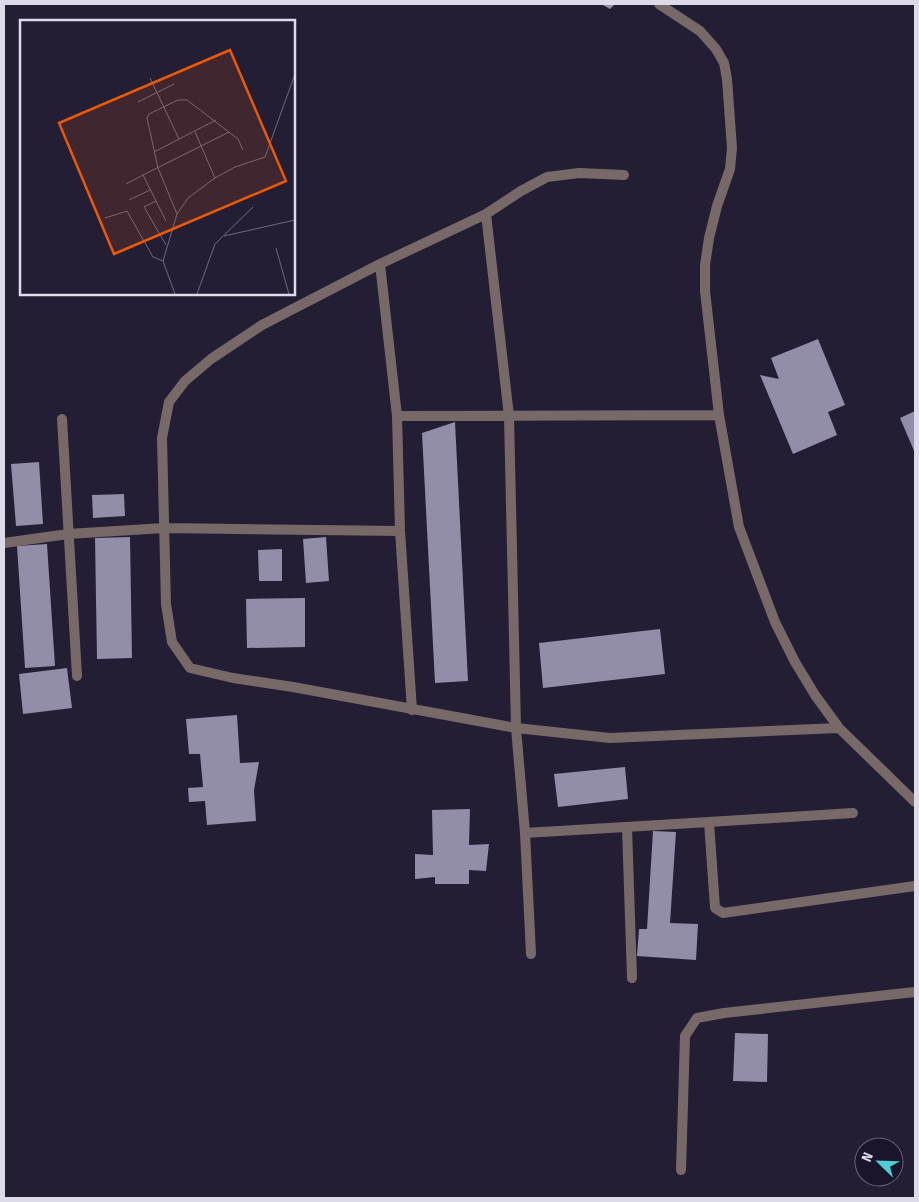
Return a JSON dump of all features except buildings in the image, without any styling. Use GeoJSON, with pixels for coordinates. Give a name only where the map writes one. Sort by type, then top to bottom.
{"type":"FeatureCollection","features":[{"type":"Feature","properties":{"kind":"street"},"geometry":{"type":"LineString","coordinates":[[659,4],[700,31],[716,49],[724,63],[727,79],[732,148],[730,169],[717,206],[705,265],[708,327],[719,415],[739,527],[775,622],[795,662],[815,695],[839,728],[915,802]]}},
{"type":"Feature","properties":{"kind":"street"},"geometry":{"type":"LineString","coordinates":[[624,175],[579,173],[547,177],[486,214],[380,264],[262,326],[211,359],[185,381],[169,402],[162,438],[166,604],[172,642],[190,668],[233,678],[516,728],[610,738],[839,728]]}},
{"type":"Feature","properties":{"kind":"street"},"geometry":{"type":"LineString","coordinates":[[486,214],[509,416],[516,728],[525,833],[531,954]]}},
{"type":"Feature","properties":{"kind":"street"},"geometry":{"type":"LineString","coordinates":[[380,264],[397,416],[400,531],[412,710]]}},
{"type":"Feature","properties":{"kind":"street"},"geometry":{"type":"LineString","coordinates":[[397,416],[719,415]]}},
{"type":"Feature","properties":{"kind":"street"},"geometry":{"type":"LineString","coordinates":[[62,419],[77,676]]}},
{"type":"Feature","properties":{"kind":"street"},"geometry":{"type":"LineString","coordinates":[[4,543],[68,534],[164,528],[400,531]]}},
{"type":"Feature","properties":{"kind":"street"},"geometry":{"type":"LineString","coordinates":[[525,833],[853,813]]}},
{"type":"Feature","properties":{"kind":"street"},"geometry":{"type":"LineString","coordinates":[[709,822],[715,908],[723,913],[915,886]]}},
{"type":"Feature","properties":{"kind":"street"},"geometry":{"type":"LineString","coordinates":[[628,827],[632,978]]}},
{"type":"Feature","properties":{"kind":"street"},"geometry":{"type":"LineString","coordinates":[[681,1170],[685,1036],[697,1018],[724,1013],[915,992]]}}]}
